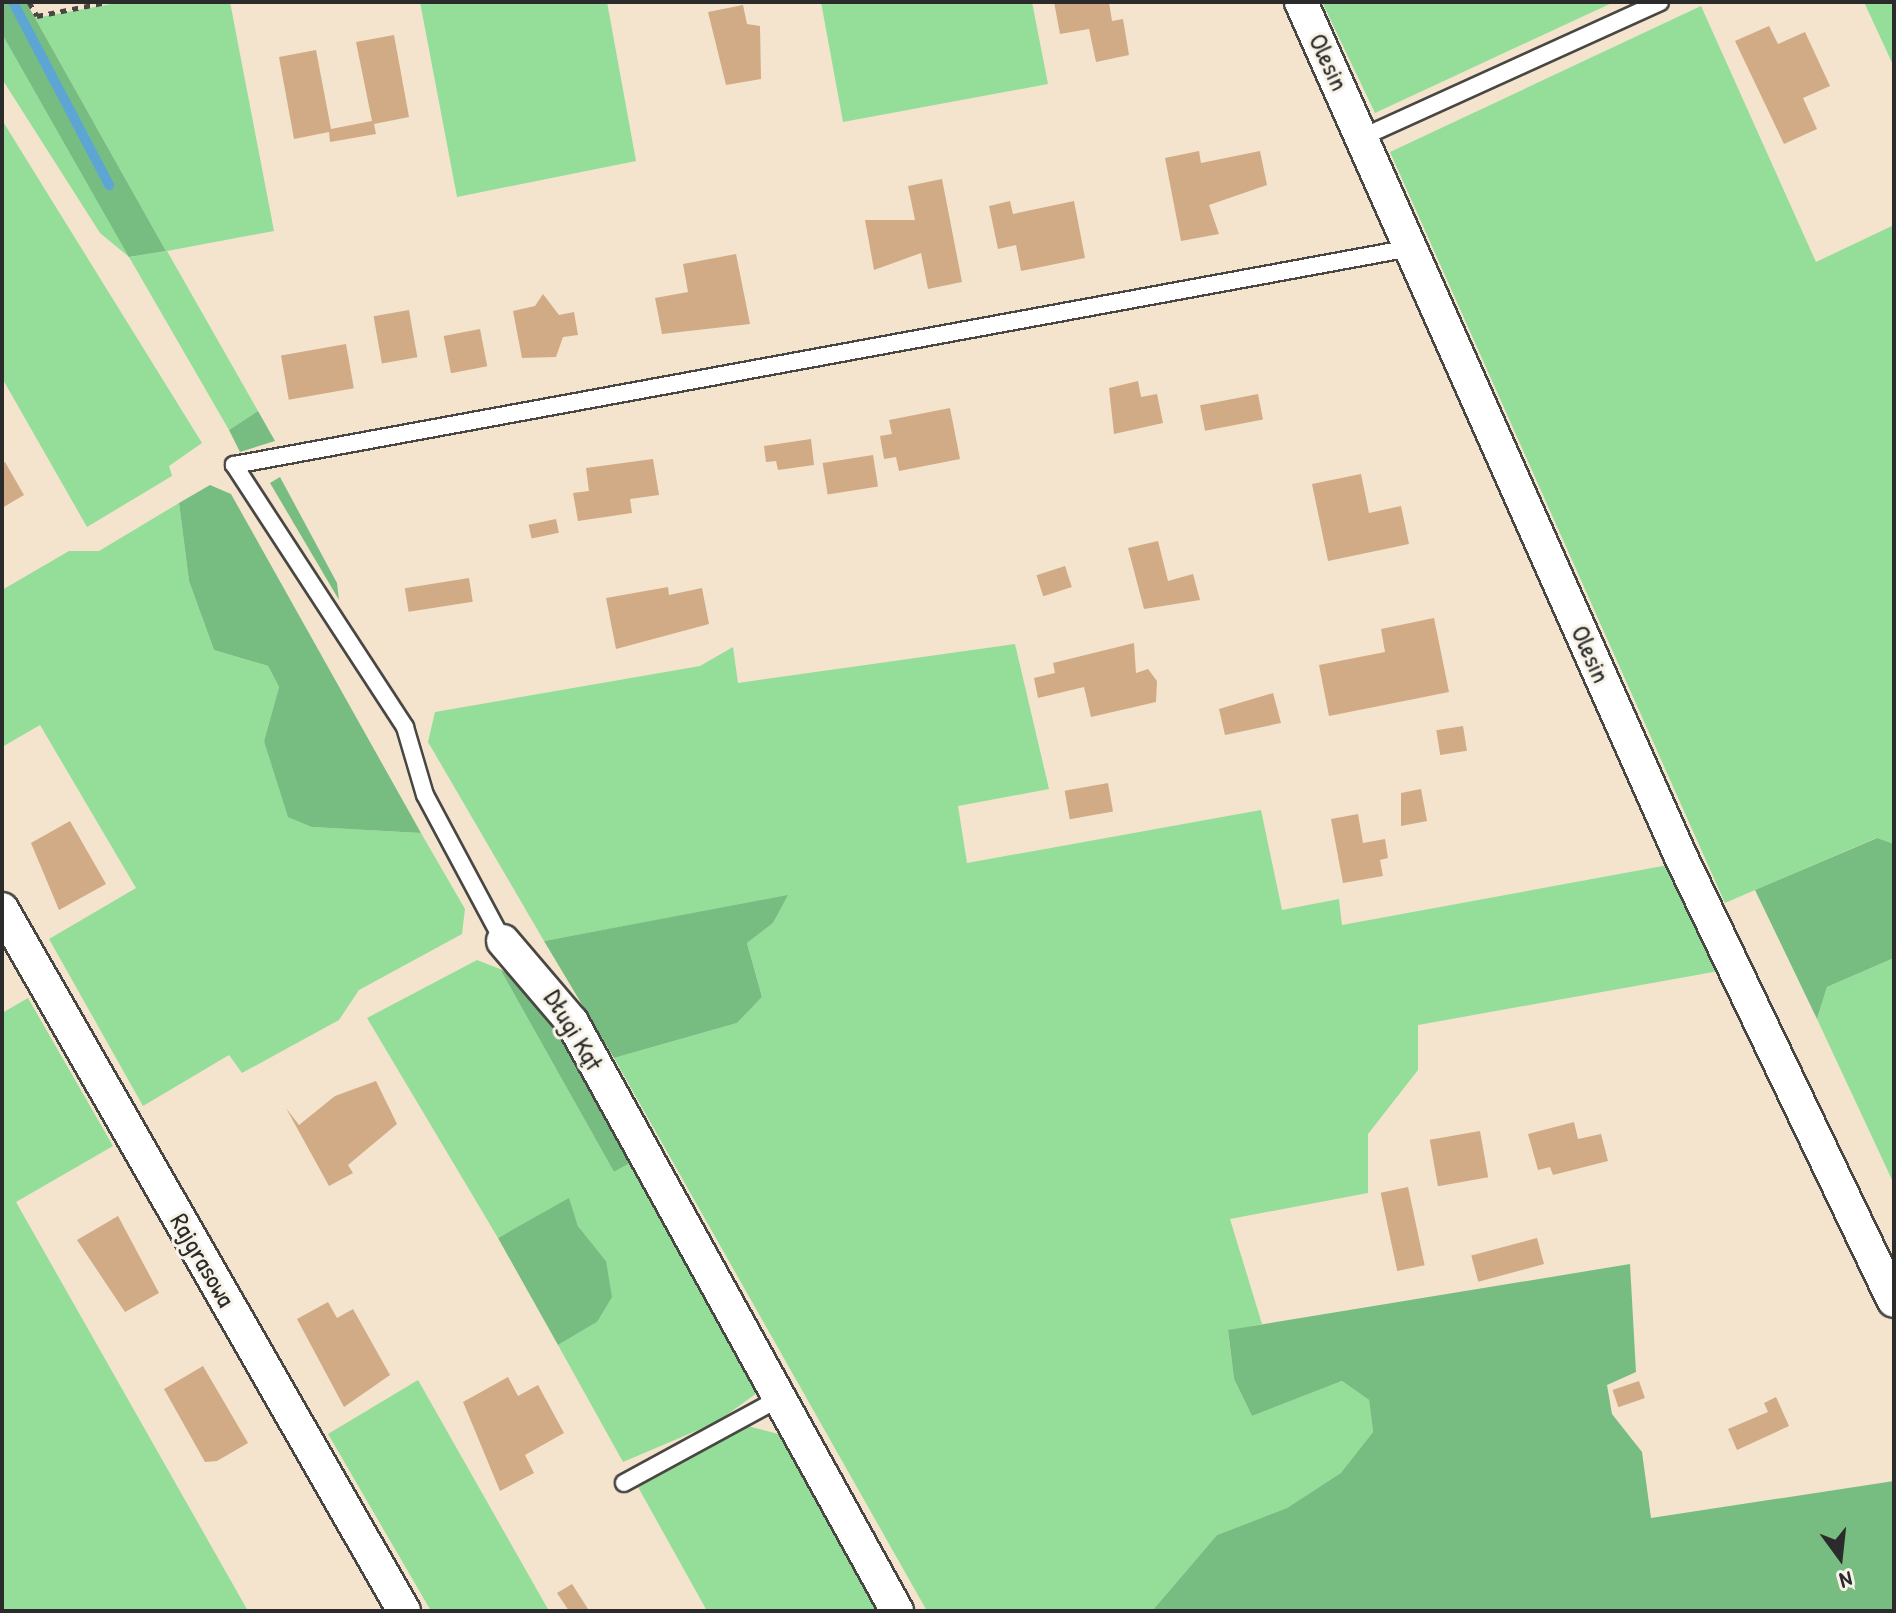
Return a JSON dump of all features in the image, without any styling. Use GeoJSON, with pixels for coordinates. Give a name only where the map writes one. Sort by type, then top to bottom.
{"type":"FeatureCollection","features":[{"type":"Feature","properties":{"kind":"street","name":"Olesin"},"geometry":{"type":"LineString","coordinates":[[1301,2],[1681,857],[1894,1301]]}},
{"type":"Feature","properties":{"kind":"street","name":"Rajgrasowa"},"geometry":{"type":"LineString","coordinates":[[2,909],[404,1611]]}},
{"type":"Feature","properties":{"kind":"street","name":"Długi Kąt"},"geometry":{"type":"LineString","coordinates":[[503,941],[572,1022],[897,1611]]}},
{"type":"Feature","properties":{"kind":"lane"},"geometry":{"type":"LineString","coordinates":[[1363,137],[1660,2]]}},
{"type":"Feature","properties":{"kind":"lane","name":"Długi Kąt"},"geometry":{"type":"LineString","coordinates":[[503,941],[425,795],[405,727],[234,465],[1411,248]]}},
{"type":"Feature","properties":{"kind":"lane"},"geometry":{"type":"LineString","coordinates":[[624,1483],[778,1399]]}},
{"type":"Feature","properties":{"kind":"path"},"geometry":{"type":"LineString","coordinates":[[29,2],[37,16],[107,2]]}},
{"type":"Feature","properties":{"kind":"green space"},"geometry":{"type":"Polygon","coordinates":[[[2,2],[26,2],[166,251],[129,257],[2,34],[2,2]]]}},
{"type":"Feature","properties":{"kind":"green space"},"geometry":{"type":"Polygon","coordinates":[[[122,2],[230,2],[274,231],[167,251],[258,411],[229,430],[129,257],[100,233],[2,79],[2,34],[130,257],[166,251],[35,18],[122,2]]]}},
{"type":"Feature","properties":{"kind":"green space"},"geometry":{"type":"Polygon","coordinates":[[[420,2],[607,2],[636,161],[457,197],[420,2]]]}},
{"type":"Feature","properties":{"kind":"green space"},"geometry":{"type":"Polygon","coordinates":[[[821,2],[1032,2],[1048,84],[843,122],[821,2]]]}},
{"type":"Feature","properties":{"kind":"green space"},"geometry":{"type":"Polygon","coordinates":[[[1322,2],[1614,2],[1375,113],[1322,2]]]}},
{"type":"Feature","properties":{"kind":"green space"},"geometry":{"type":"Polygon","coordinates":[[[1864,2],[1894,2],[1894,67],[1864,2]]]}},
{"type":"Feature","properties":{"kind":"green space"},"geometry":{"type":"Polygon","coordinates":[[[1701,6],[1816,262],[1894,225],[1894,844],[1876,838],[1725,903],[1390,152],[1701,6]]]}},
{"type":"Feature","properties":{"kind":"green space"},"geometry":{"type":"Polygon","coordinates":[[[2,120],[202,443],[169,466],[172,476],[87,527],[2,378],[2,120]]]}},
{"type":"Feature","properties":{"kind":"green space"},"geometry":{"type":"Polygon","coordinates":[[[258,411],[275,441],[240,452],[229,430],[258,411]]]}},
{"type":"Feature","properties":{"kind":"green space"},"geometry":{"type":"Polygon","coordinates":[[[280,477],[337,583],[339,600],[270,483],[280,477]]]}},
{"type":"Feature","properties":{"kind":"green space"},"geometry":{"type":"Polygon","coordinates":[[[210,485],[231,494],[421,833],[312,827],[288,817],[264,741],[279,687],[268,666],[214,650],[189,581],[179,503],[210,485]]]}},
{"type":"Feature","properties":{"kind":"green space"},"geometry":{"type":"Polygon","coordinates":[[[179,503],[189,581],[214,650],[268,666],[279,687],[264,741],[312,827],[421,833],[465,909],[462,934],[359,990],[339,1020],[242,1073],[229,1055],[143,1106],[49,939],[136,888],[40,725],[2,747],[2,590],[69,551],[99,551],[179,503]]]}},
{"type":"Feature","properties":{"kind":"green space"},"geometry":{"type":"Polygon","coordinates":[[[1015,644],[1049,789],[958,806],[967,863],[1261,810],[1282,910],[1339,899],[1342,925],[1668,865],[1719,971],[1418,1025],[1418,1070],[1368,1134],[1368,1193],[1230,1219],[1262,1324],[1228,1331],[1234,1379],[1252,1416],[1342,1381],[1369,1400],[1373,1432],[1342,1473],[1287,1508],[1217,1535],[1152,1611],[927,1611],[614,1058],[737,1023],[762,997],[747,943],[773,923],[787,896],[544,941],[428,742],[435,712],[700,666],[733,647],[738,683],[1015,644]]]}},
{"type":"Feature","properties":{"kind":"green space"},"geometry":{"type":"Polygon","coordinates":[[[1877,838],[1894,844],[1894,958],[1827,987],[1817,1019],[1755,890],[1877,838]]]}},
{"type":"Feature","properties":{"kind":"green space"},"geometry":{"type":"Polygon","coordinates":[[[788,895],[773,923],[747,943],[762,997],[737,1023],[614,1058],[544,941],[788,895]]]}},
{"type":"Feature","properties":{"kind":"green space"},"geometry":{"type":"Polygon","coordinates":[[[1894,958],[1894,1184],[1817,1019],[1827,987],[1894,958]]]}},
{"type":"Feature","properties":{"kind":"green space"},"geometry":{"type":"Polygon","coordinates":[[[477,960],[500,969],[614,1172],[639,1158],[761,1390],[717,1422],[623,1462],[558,1345],[597,1322],[606,1261],[578,1226],[569,1199],[498,1238],[367,1018],[477,960]]]}},
{"type":"Feature","properties":{"kind":"green space"},"geometry":{"type":"Polygon","coordinates":[[[500,969],[537,991],[639,1158],[614,1172],[500,969]]]}},
{"type":"Feature","properties":{"kind":"green space"},"geometry":{"type":"Polygon","coordinates":[[[28,998],[113,1146],[16,1202],[248,1611],[2,1611],[2,1013],[28,998]]]}},
{"type":"Feature","properties":{"kind":"green space"},"geometry":{"type":"Polygon","coordinates":[[[569,1198],[578,1226],[606,1261],[612,1297],[597,1322],[558,1345],[498,1238],[569,1198]]]}},
{"type":"Feature","properties":{"kind":"green space"},"geometry":{"type":"Polygon","coordinates":[[[1630,1264],[1636,1372],[1607,1385],[1612,1414],[1642,1452],[1651,1518],[1894,1481],[1894,1611],[1152,1611],[1217,1535],[1287,1508],[1341,1473],[1373,1432],[1369,1400],[1342,1381],[1252,1416],[1234,1379],[1228,1330],[1630,1264]]]}},
{"type":"Feature","properties":{"kind":"green space"},"geometry":{"type":"Polygon","coordinates":[[[418,1380],[549,1611],[431,1611],[328,1434],[418,1380]]]}},
{"type":"Feature","properties":{"kind":"green space"},"geometry":{"type":"Polygon","coordinates":[[[744,1425],[782,1435],[888,1611],[707,1611],[638,1487],[744,1425]]]}},
{"type":"Feature","properties":{"kind":"building"},"geometry":{"type":"Polygon","coordinates":[[[1054,2],[1109,2],[1112,21],[1123,19],[1129,55],[1096,62],[1089,29],[1060,34],[1054,2]]]}},
{"type":"Feature","properties":{"kind":"building"},"geometry":{"type":"Polygon","coordinates":[[[743,5],[747,24],[760,26],[761,79],[726,85],[708,12],[743,5]]]}},
{"type":"Feature","properties":{"kind":"building"},"geometry":{"type":"Polygon","coordinates":[[[1769,26],[1778,44],[1805,32],[1830,86],[1803,98],[1817,129],[1784,144],[1735,41],[1769,26]]]}},
{"type":"Feature","properties":{"kind":"building"},"geometry":{"type":"Polygon","coordinates":[[[394,35],[409,117],[374,124],[376,134],[330,142],[329,132],[294,139],[279,57],[316,50],[331,129],[372,121],[356,42],[394,35]]]}},
{"type":"Feature","properties":{"kind":"building"},"geometry":{"type":"Polygon","coordinates":[[[1199,151],[1201,163],[1260,151],[1267,185],[1209,205],[1219,234],[1181,241],[1165,158],[1199,151]]]}},
{"type":"Feature","properties":{"kind":"building"},"geometry":{"type":"Polygon","coordinates":[[[942,179],[962,282],[928,289],[921,253],[874,270],[865,220],[915,220],[908,186],[942,179]]]}},
{"type":"Feature","properties":{"kind":"building"},"geometry":{"type":"Polygon","coordinates":[[[1010,201],[1013,214],[1074,201],[1085,258],[1021,271],[1016,245],[998,249],[989,206],[1010,201]]]}},
{"type":"Feature","properties":{"kind":"building"},"geometry":{"type":"Polygon","coordinates":[[[736,254],[750,324],[662,334],[655,298],[688,292],[683,264],[736,254]]]}},
{"type":"Feature","properties":{"kind":"building"},"geometry":{"type":"Polygon","coordinates":[[[543,294],[559,315],[574,312],[578,335],[563,337],[556,357],[522,358],[513,311],[535,306],[543,294]]]}},
{"type":"Feature","properties":{"kind":"building"},"geometry":{"type":"Polygon","coordinates":[[[409,310],[417,357],[382,364],[374,316],[409,310]]]}},
{"type":"Feature","properties":{"kind":"building"},"geometry":{"type":"Polygon","coordinates":[[[480,329],[487,366],[451,373],[444,336],[480,329]]]}},
{"type":"Feature","properties":{"kind":"building"},"geometry":{"type":"Polygon","coordinates":[[[346,344],[354,388],[289,400],[281,355],[346,344]]]}},
{"type":"Feature","properties":{"kind":"building"},"geometry":{"type":"Polygon","coordinates":[[[1138,381],[1141,397],[1157,394],[1163,423],[1114,434],[1109,388],[1138,381]]]}},
{"type":"Feature","properties":{"kind":"building"},"geometry":{"type":"Polygon","coordinates":[[[1258,394],[1263,420],[1205,431],[1200,405],[1258,394]]]}},
{"type":"Feature","properties":{"kind":"building"},"geometry":{"type":"Polygon","coordinates":[[[950,408],[960,459],[899,471],[896,457],[884,459],[880,436],[892,434],[889,420],[950,408]]]}},
{"type":"Feature","properties":{"kind":"building"},"geometry":{"type":"Polygon","coordinates":[[[811,439],[814,465],[778,470],[776,461],[766,462],[764,446],[811,439]]]}},
{"type":"Feature","properties":{"kind":"building"},"geometry":{"type":"Polygon","coordinates":[[[873,455],[878,487],[828,495],[823,463],[873,455]]]}},
{"type":"Feature","properties":{"kind":"building"},"geometry":{"type":"Polygon","coordinates":[[[653,459],[659,495],[630,499],[632,513],[578,521],[573,493],[589,491],[586,468],[653,459]]]}},
{"type":"Feature","properties":{"kind":"building"},"geometry":{"type":"Polygon","coordinates":[[[5,462],[24,495],[2,508],[2,464],[5,462]]]}},
{"type":"Feature","properties":{"kind":"building"},"geometry":{"type":"Polygon","coordinates":[[[1361,474],[1369,513],[1401,506],[1409,544],[1328,561],[1312,484],[1361,474]]]}},
{"type":"Feature","properties":{"kind":"building"},"geometry":{"type":"Polygon","coordinates":[[[556,519],[559,533],[532,539],[529,525],[556,519]]]}},
{"type":"Feature","properties":{"kind":"building"},"geometry":{"type":"Polygon","coordinates":[[[1158,541],[1168,581],[1193,574],[1200,600],[1144,609],[1128,548],[1158,541]]]}},
{"type":"Feature","properties":{"kind":"building"},"geometry":{"type":"Polygon","coordinates":[[[1065,566],[1072,587],[1043,596],[1036,575],[1065,566]]]}},
{"type":"Feature","properties":{"kind":"building"},"geometry":{"type":"Polygon","coordinates":[[[469,578],[473,602],[409,612],[405,588],[469,578]]]}},
{"type":"Feature","properties":{"kind":"building"},"geometry":{"type":"Polygon","coordinates":[[[668,587],[669,595],[702,588],[709,624],[616,649],[606,598],[668,587]]]}},
{"type":"Feature","properties":{"kind":"building"},"geometry":{"type":"Polygon","coordinates":[[[1434,618],[1449,692],[1329,716],[1319,665],[1385,652],[1381,629],[1434,618]]]}},
{"type":"Feature","properties":{"kind":"building"},"geometry":{"type":"Polygon","coordinates":[[[1134,643],[1136,673],[1148,669],[1157,681],[1156,702],[1091,717],[1084,687],[1038,698],[1034,678],[1055,673],[1053,663],[1134,643]]]}},
{"type":"Feature","properties":{"kind":"building"},"geometry":{"type":"Polygon","coordinates":[[[1273,693],[1281,723],[1225,735],[1219,709],[1273,693]]]}},
{"type":"Feature","properties":{"kind":"building"},"geometry":{"type":"Polygon","coordinates":[[[1463,726],[1467,751],[1440,755],[1436,730],[1463,726]]]}},
{"type":"Feature","properties":{"kind":"building"},"geometry":{"type":"Polygon","coordinates":[[[1108,783],[1113,812],[1070,819],[1065,791],[1108,783]]]}},
{"type":"Feature","properties":{"kind":"building"},"geometry":{"type":"Polygon","coordinates":[[[1421,789],[1427,821],[1401,826],[1401,793],[1421,789]]]}},
{"type":"Feature","properties":{"kind":"building"},"geometry":{"type":"Polygon","coordinates":[[[1358,814],[1363,843],[1385,839],[1388,858],[1380,860],[1383,876],[1343,883],[1331,819],[1358,814]]]}},
{"type":"Feature","properties":{"kind":"building"},"geometry":{"type":"Polygon","coordinates":[[[70,821],[106,884],[59,910],[31,843],[70,821]]]}},
{"type":"Feature","properties":{"kind":"building"},"geometry":{"type":"Polygon","coordinates":[[[376,1081],[397,1124],[348,1165],[353,1173],[329,1186],[286,1108],[299,1125],[335,1096],[376,1081]]]}},
{"type":"Feature","properties":{"kind":"building"},"geometry":{"type":"Polygon","coordinates":[[[1574,1122],[1578,1139],[1601,1134],[1608,1161],[1553,1175],[1550,1167],[1538,1170],[1528,1134],[1574,1122]]]}},
{"type":"Feature","properties":{"kind":"building"},"geometry":{"type":"Polygon","coordinates":[[[1480,1131],[1488,1177],[1438,1186],[1430,1140],[1480,1131]]]}},
{"type":"Feature","properties":{"kind":"building"},"geometry":{"type":"Polygon","coordinates":[[[1408,1187],[1425,1265],[1397,1271],[1381,1193],[1408,1187]]]}},
{"type":"Feature","properties":{"kind":"building"},"geometry":{"type":"Polygon","coordinates":[[[118,1216],[159,1293],[125,1312],[77,1240],[118,1216]]]}},
{"type":"Feature","properties":{"kind":"building"},"geometry":{"type":"Polygon","coordinates":[[[1537,1238],[1544,1264],[1478,1282],[1471,1256],[1537,1238]]]}},
{"type":"Feature","properties":{"kind":"building"},"geometry":{"type":"Polygon","coordinates":[[[328,1302],[337,1318],[353,1309],[390,1375],[344,1407],[297,1319],[328,1302]]]}},
{"type":"Feature","properties":{"kind":"building"},"geometry":{"type":"Polygon","coordinates":[[[203,1366],[248,1443],[217,1461],[205,1462],[164,1389],[203,1366]]]}},
{"type":"Feature","properties":{"kind":"building"},"geometry":{"type":"Polygon","coordinates":[[[508,1377],[518,1396],[538,1385],[564,1433],[525,1455],[534,1473],[500,1491],[463,1402],[508,1377]]]}},
{"type":"Feature","properties":{"kind":"building"},"geometry":{"type":"Polygon","coordinates":[[[1639,1381],[1645,1398],[1618,1407],[1613,1390],[1639,1381]]]}},
{"type":"Feature","properties":{"kind":"building"},"geometry":{"type":"Polygon","coordinates":[[[1776,1397],[1789,1426],[1737,1450],[1728,1429],[1768,1412],[1764,1403],[1776,1397]]]}},
{"type":"Feature","properties":{"kind":"building"},"geometry":{"type":"Polygon","coordinates":[[[572,1584],[588,1609],[569,1611],[557,1593],[572,1584]]]}},
{"type":"Feature","properties":{"kind":"waterway"},"geometry":{"type":"LineString","coordinates":[[13,2],[109,185]]}}]}
